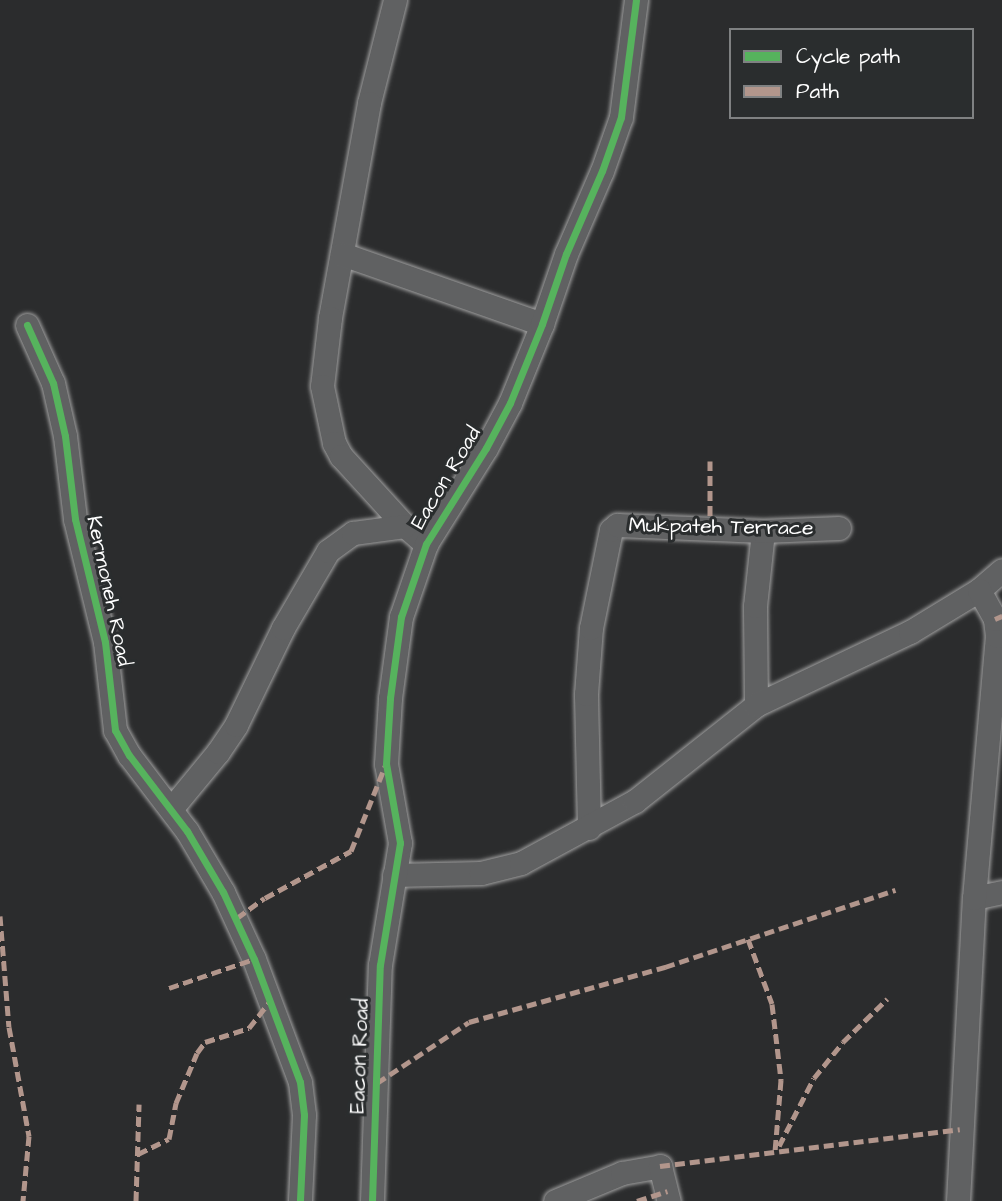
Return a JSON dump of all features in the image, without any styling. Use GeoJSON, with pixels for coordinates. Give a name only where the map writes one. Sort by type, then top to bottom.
{"type":"FeatureCollection","features":[{"type":"Feature","properties":{"kind":"street"},"geometry":{"type":"LineString","coordinates":[[395,0],[369,103],[330,318],[324,398],[341,456],[405,526],[426,544]]}},
{"type":"Feature","properties":{"kind":"street","name":"Eacon Road"},"geometry":{"type":"LineString","coordinates":[[372,1201],[380,965],[401,831],[386,764],[390,698],[401,617],[426,544],[486,448],[510,403],[542,324],[566,254],[602,171],[621,117],[636,0]]}},
{"type":"Feature","properties":{"kind":"street"},"geometry":{"type":"LineString","coordinates":[[342,254],[542,324]]}},
{"type":"Feature","properties":{"kind":"street","name":"Kermoneh Road"},"geometry":{"type":"LineString","coordinates":[[27,325],[52,383],[65,436],[75,519],[105,642],[115,730],[129,755],[172,808],[237,918],[300,1082],[304,1115],[300,1201]]}},
{"type":"Feature","properties":{"kind":"street","name":"Mukpateh Terrace"},"geometry":{"type":"LineString","coordinates":[[589,828],[586,694],[591,628],[611,530],[617,525],[763,531],[839,528]]}},
{"type":"Feature","properties":{"kind":"street"},"geometry":{"type":"LineString","coordinates":[[172,808],[218,752],[236,725],[283,628],[328,551],[353,533],[405,526]]}},
{"type":"Feature","properties":{"kind":"street"},"geometry":{"type":"LineString","coordinates":[[756,705],[755,606],[763,531]]}},
{"type":"Feature","properties":{"kind":"street"},"geometry":{"type":"LineString","coordinates":[[394,875],[481,873],[521,863],[635,801],[756,705],[886,645],[979,590],[1002,570]]}},
{"type":"Feature","properties":{"kind":"street"},"geometry":{"type":"LineString","coordinates":[[958,1201],[974,898],[995,734],[997,636],[995,619],[979,590]]}},
{"type":"Feature","properties":{"kind":"street"},"geometry":{"type":"LineString","coordinates":[[974,898],[1002,892]]}},
{"type":"Feature","properties":{"kind":"street"},"geometry":{"type":"LineString","coordinates":[[555,1201],[622,1173],[660,1166],[669,1201]]}},
{"type":"Feature","properties":{"kind":"marked path"},"geometry":{"type":"LineString","coordinates":[[710,461],[710,528]]}},
{"type":"Feature","properties":{"kind":"marked path"},"geometry":{"type":"LineString","coordinates":[[995,619],[1002,616]]}},
{"type":"Feature","properties":{"kind":"marked path"},"geometry":{"type":"LineString","coordinates":[[237,918],[265,898],[351,851],[386,764]]}},
{"type":"Feature","properties":{"kind":"marked path"},"geometry":{"type":"LineString","coordinates":[[377,1083],[469,1022],[665,967],[895,890]]}},
{"type":"Feature","properties":{"kind":"marked path"},"geometry":{"type":"LineString","coordinates":[[0,916],[9,1027],[29,1136],[23,1201]]}},
{"type":"Feature","properties":{"kind":"marked path"},"geometry":{"type":"LineString","coordinates":[[748,939],[772,1004],[781,1080],[775,1152]]}},
{"type":"Feature","properties":{"kind":"marked path"},"geometry":{"type":"LineString","coordinates":[[169,988],[254,959]]}},
{"type":"Feature","properties":{"kind":"marked path"},"geometry":{"type":"LineString","coordinates":[[779,1146],[814,1078],[843,1042],[887,999]]}},
{"type":"Feature","properties":{"kind":"marked path"},"geometry":{"type":"LineString","coordinates":[[138,1154],[169,1139],[176,1103],[197,1053],[205,1042],[249,1028],[270,1001]]}},
{"type":"Feature","properties":{"kind":"marked path"},"geometry":{"type":"LineString","coordinates":[[136,1201],[139,1104]]}},
{"type":"Feature","properties":{"kind":"marked path"},"geometry":{"type":"LineString","coordinates":[[660,1166],[960,1129]]}},
{"type":"Feature","properties":{"kind":"marked path"},"geometry":{"type":"LineString","coordinates":[[637,1201],[667,1191]]}},
{"type":"Feature","properties":{"kind":"cycle path"},"geometry":{"type":"LineString","coordinates":[[372,1201],[380,965],[400,843],[386,764],[390,698],[401,617],[426,544],[486,448],[510,403],[542,324],[566,254],[602,171],[621,117],[636,0]]}},
{"type":"Feature","properties":{"kind":"cycle path"},"geometry":{"type":"LineString","coordinates":[[27,325],[53,383],[65,436],[75,519],[105,642],[115,730],[129,755],[187,831],[223,892],[254,959],[300,1082],[304,1115],[300,1201]]}}]}
